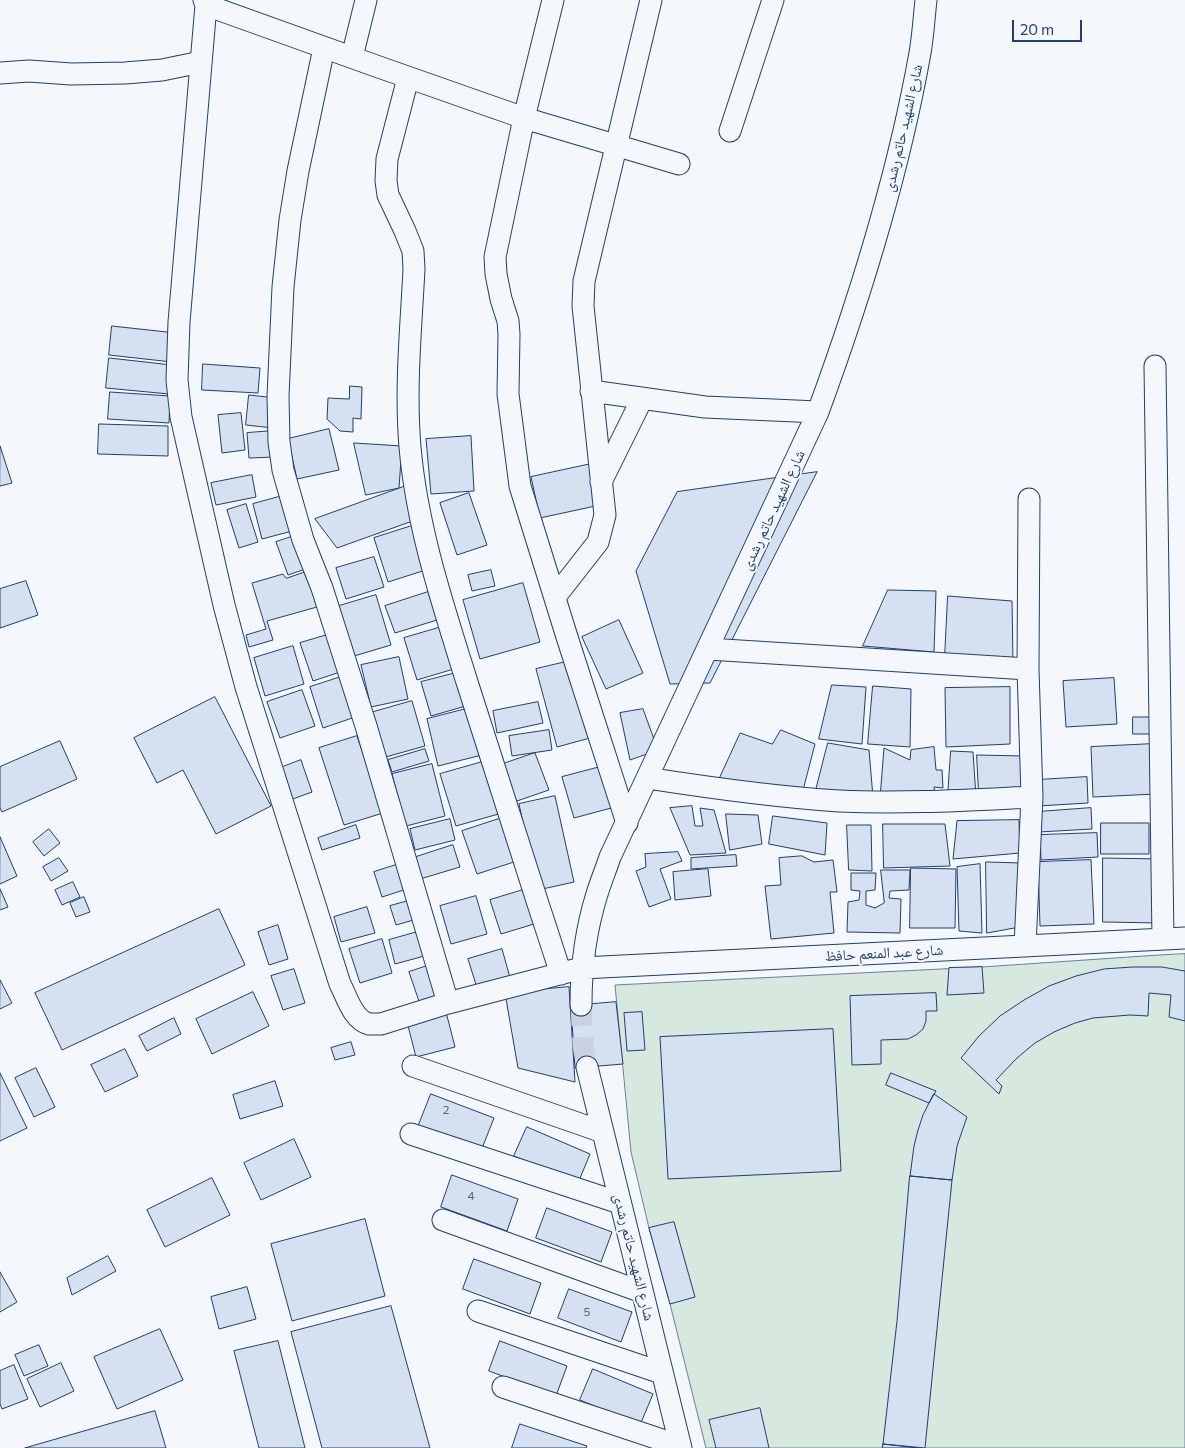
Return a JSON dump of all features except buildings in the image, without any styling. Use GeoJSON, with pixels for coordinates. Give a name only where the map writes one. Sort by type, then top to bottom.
{"type":"FeatureCollection","features":[{"type":"Feature","properties":{"kind":"street"},"geometry":{"type":"LineString","coordinates":[[352,58],[366,0]]}},
{"type":"Feature","properties":{"kind":"street"},"geometry":{"type":"LineString","coordinates":[[552,0],[524,118],[496,257],[496,274],[508,321],[508,394],[520,486],[626,823]]}},
{"type":"Feature","properties":{"kind":"street"},"geometry":{"type":"LineString","coordinates":[[555,597],[598,542],[604,515],[583,306],[584,281],[652,0]]}},
{"type":"Feature","properties":{"kind":"street"},"geometry":{"type":"LineString","coordinates":[[730,131],[773,0]]}},
{"type":"Feature","properties":{"kind":"street","name":"شارع الشهيد حاتم رشدى"},"geometry":{"type":"LineString","coordinates":[[581,1005],[582,968],[588,930],[597,893],[610,857],[818,412],[860,294],[894,174],[920,52],[926,0]]}},
{"type":"Feature","properties":{"kind":"street"},"geometry":{"type":"LineString","coordinates":[[205,2],[324,48],[524,118],[679,164]]}},
{"type":"Feature","properties":{"kind":"street","name":"شارع عبد المنعم حافظ"},"geometry":{"type":"LineString","coordinates":[[205,2],[179,322],[177,380],[181,417],[243,678],[340,984],[356,1014],[363,1022],[381,1024],[448,1003],[582,968],[1185,938]]}},
{"type":"Feature","properties":{"kind":"street"},"geometry":{"type":"LineString","coordinates":[[324,48],[298,171],[290,220],[282,307],[278,396],[279,442],[283,470],[302,540],[322,588],[366,726],[448,1003]]}},
{"type":"Feature","properties":{"kind":"street"},"geometry":{"type":"LineString","coordinates":[[0,73],[29,71],[71,74],[124,73],[162,70],[200,62]]}},
{"type":"Feature","properties":{"kind":"street"},"geometry":{"type":"LineString","coordinates":[[408,78],[387,159],[386,181],[388,195],[406,231],[413,251],[414,269],[408,382],[410,446],[416,496],[426,544],[442,601],[561,974]]}},
{"type":"Feature","properties":{"kind":"street"},"geometry":{"type":"LineString","coordinates":[[1155,366],[1163,939]]}},
{"type":"Feature","properties":{"kind":"street"},"geometry":{"type":"LineString","coordinates":[[591,391],[705,407],[818,412]]}},
{"type":"Feature","properties":{"kind":"street"},"geometry":{"type":"LineString","coordinates":[[601,482],[642,399]]}},
{"type":"Feature","properties":{"kind":"street"},"geometry":{"type":"LineString","coordinates":[[1025,946],[1032,797],[1028,669],[1029,499]]}},
{"type":"Feature","properties":{"kind":"street"},"geometry":{"type":"LineString","coordinates":[[708,649],[1028,669]]}},
{"type":"Feature","properties":{"kind":"street"},"geometry":{"type":"LineString","coordinates":[[647,778],[743,793],[839,801],[936,802],[1032,797]]}},
{"type":"Feature","properties":{"kind":"street"},"geometry":{"type":"LineString","coordinates":[[413,1066],[603,1132]]}},
{"type":"Feature","properties":{"kind":"street","name":"شارع الشهيد حاتم رشدى"},"geometry":{"type":"LineString","coordinates":[[587,1067],[680,1447]]}},
{"type":"Feature","properties":{"kind":"street"},"geometry":{"type":"LineString","coordinates":[[411,1134],[620,1203]]}},
{"type":"Feature","properties":{"kind":"street"},"geometry":{"type":"LineString","coordinates":[[443,1220],[642,1292]]}},
{"type":"Feature","properties":{"kind":"street"},"geometry":{"type":"LineString","coordinates":[[478,1312],[662,1373]]}},
{"type":"Feature","properties":{"kind":"street"},"geometry":{"type":"LineString","coordinates":[[503,1387],[680,1447]]}},
{"type":"Feature","properties":{"kind":"shaded area"},"geometry":{"type":"Polygon","coordinates":[[[1185,954],[1185,1448],[706,1448],[631,1152],[615,985],[982,967],[1185,954]]]}},
{"type":"Feature","properties":{"kind":"tunnel"},"geometry":{"type":"LineString","coordinates":[[581,1005],[583,1045],[587,1067]]}}]}
